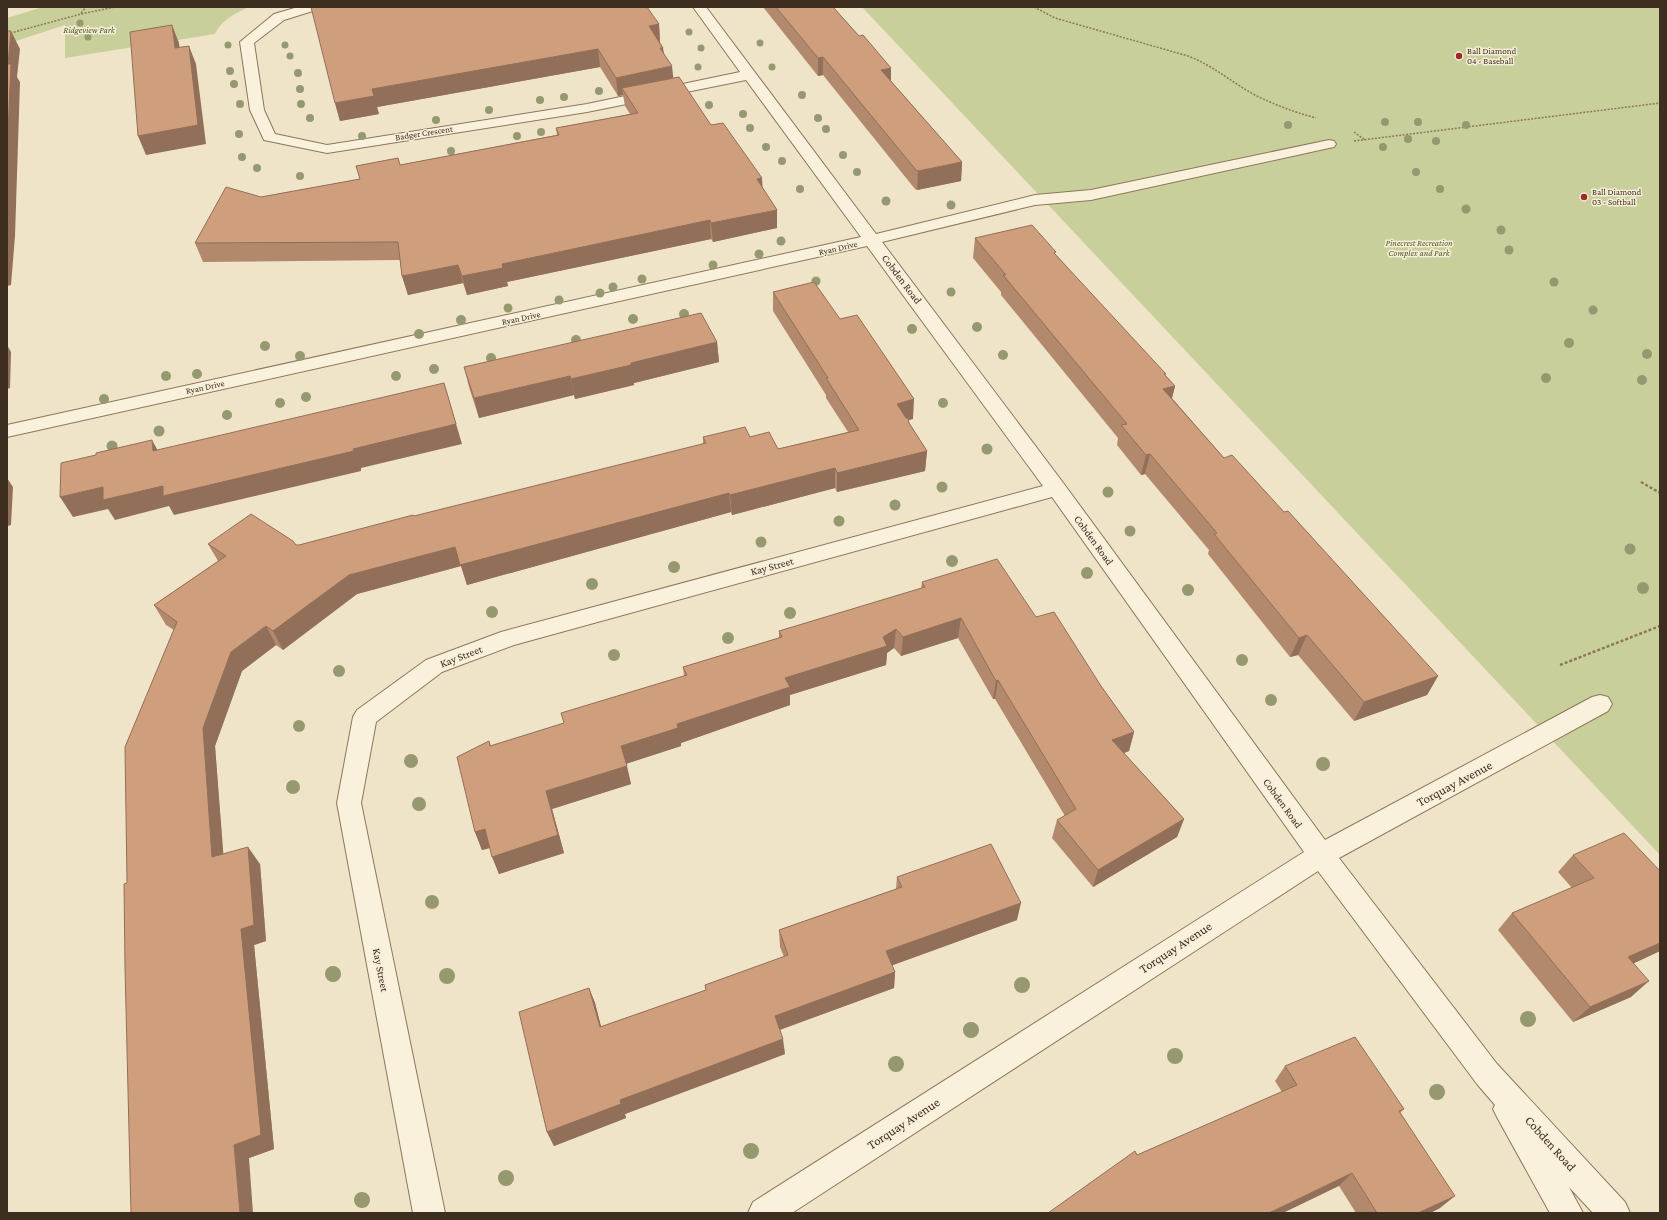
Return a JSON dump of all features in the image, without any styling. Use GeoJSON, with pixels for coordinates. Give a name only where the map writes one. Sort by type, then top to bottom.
{"type":"FeatureCollection","features":[{"type":"Feature","properties":{"kind":"street","name":"Badger Crescent"},"geometry":{"type":"LineString","coordinates":[[311,7],[279,17],[247,42],[257,110],[270,137],[327,148],[587,108],[748,75]]}},
{"type":"Feature","properties":{"kind":"street","name":"Cobden Road"},"geometry":{"type":"LineString","coordinates":[[699,7],[748,75],[873,240],[1057,489],[1321,854],[1487,1074],[1614,1213]]}},
{"type":"Feature","properties":{"kind":"street","name":"Ryan Drive"},"geometry":{"type":"LineString","coordinates":[[7,431],[873,240],[1035,200],[1091,195],[1329,144]]}},
{"type":"Feature","properties":{"kind":"street","name":"Kay Street"},"geometry":{"type":"LineString","coordinates":[[429,1213],[349,803],[365,717],[434,666],[509,638],[1057,489]]}},
{"type":"Feature","properties":{"kind":"street","name":"Torquay Avenue"},"geometry":{"type":"LineString","coordinates":[[764,1213],[1321,854],[1600,704]]}},
{"type":"Feature","properties":{"kind":"street","name":"Cobden Road"},"geometry":{"type":"LineString","coordinates":[[1487,1074],[1567,1213]]}},
{"type":"Feature","properties":{"kind":"path"},"geometry":{"type":"LineString","coordinates":[[81,14],[86,7]]}},
{"type":"Feature","properties":{"kind":"path"},"geometry":{"type":"LineString","coordinates":[[7,34],[81,14],[115,7]]}},
{"type":"Feature","properties":{"kind":"path"},"geometry":{"type":"LineString","coordinates":[[1034,7],[1055,18],[1200,60],[1266,100],[1284,109],[1320,119]]}},
{"type":"Feature","properties":{"kind":"path"},"geometry":{"type":"LineString","coordinates":[[1329,144],[1660,104]]}},
{"type":"Feature","properties":{"kind":"path"},"geometry":{"type":"LineString","coordinates":[[1354,131],[1365,140]]}},
{"type":"Feature","properties":{"kind":"path"},"geometry":{"type":"LineString","coordinates":[[1642,482],[1660,493]]}},
{"type":"Feature","properties":{"kind":"path"},"geometry":{"type":"LineString","coordinates":[[1560,665],[1660,626]]}},
{"type":"Feature","properties":{"kind":"green space","name":"Ridgeview Park"},"geometry":{"type":"Polygon","coordinates":[[[43,7],[249,7],[234,14],[225,21],[215,34],[65,58],[65,25],[7,44],[7,18],[43,7]]]}},
{"type":"Feature","properties":{"kind":"green space","name":"Pinecrest Recreation Complex and Park"},"geometry":{"type":"Polygon","coordinates":[[[862,7],[1660,8],[1660,855],[862,7]]]}},
{"type":"Feature","properties":{"kind":"building"},"geometry":{"type":"Polygon","coordinates":[[[311,7],[647,7],[659,24],[649,26],[663,48],[660,48],[672,66],[616,78],[598,49],[372,89],[374,96],[335,103],[311,7]]]}},
{"type":"Feature","properties":{"kind":"building"},"geometry":{"type":"Polygon","coordinates":[[[776,7],[833,7],[859,36],[863,35],[891,68],[881,70],[962,162],[918,171],[916,170],[823,57],[818,58],[776,7]]]}},
{"type":"Feature","properties":{"kind":"building"},"geometry":{"type":"Polygon","coordinates":[[[172,25],[175,48],[189,46],[198,125],[138,136],[130,32],[172,25]]]}},
{"type":"Feature","properties":{"kind":"building"},"geometry":{"type":"Polygon","coordinates":[[[7,31],[11,31],[8,64],[11,64],[7,155],[7,31]]]}},
{"type":"Feature","properties":{"kind":"building"},"geometry":{"type":"Polygon","coordinates":[[[679,77],[711,125],[723,123],[762,178],[757,179],[777,210],[711,223],[710,220],[502,264],[503,268],[462,276],[458,265],[402,276],[398,242],[195,243],[226,187],[261,197],[360,179],[356,166],[398,158],[400,165],[559,135],[556,128],[638,113],[622,88],[679,77]]]}},
{"type":"Feature","properties":{"kind":"building"},"geometry":{"type":"Polygon","coordinates":[[[1032,225],[1056,252],[1054,253],[1166,374],[1164,374],[1175,386],[1163,389],[1224,458],[1232,455],[1284,512],[1288,511],[1438,676],[1364,702],[1307,635],[1299,638],[1214,534],[1217,533],[1150,454],[1146,455],[1121,425],[1127,424],[1003,275],[1006,275],[975,238],[1032,225]]]}},
{"type":"Feature","properties":{"kind":"building"},"geometry":{"type":"Polygon","coordinates":[[[814,282],[840,319],[857,315],[914,399],[897,404],[906,418],[908,418],[909,423],[927,451],[837,473],[835,468],[730,495],[729,493],[460,565],[455,547],[349,575],[273,631],[266,626],[231,652],[203,728],[212,857],[248,847],[254,925],[241,929],[261,1135],[234,1145],[240,1213],[131,1213],[125,967],[124,884],[127,883],[125,747],[177,622],[154,605],[226,556],[208,544],[251,514],[293,541],[296,545],[299,545],[413,515],[414,516],[706,443],[703,437],[745,427],[750,437],[769,432],[778,449],[859,430],[773,292],[814,282]]]}},
{"type":"Feature","properties":{"kind":"building"},"geometry":{"type":"Polygon","coordinates":[[[701,313],[717,342],[571,379],[570,376],[474,398],[464,367],[701,313]]]}},
{"type":"Feature","properties":{"kind":"building"},"geometry":{"type":"Polygon","coordinates":[[[444,383],[456,424],[353,449],[354,451],[163,496],[163,486],[103,500],[103,487],[60,497],[61,463],[152,440],[153,451],[444,383]]]}},
{"type":"Feature","properties":{"kind":"building"},"geometry":{"type":"Polygon","coordinates":[[[997,559],[1036,617],[1054,612],[1101,686],[1134,732],[1112,740],[1184,819],[1098,870],[1057,820],[1076,809],[998,680],[996,681],[961,618],[903,637],[896,629],[883,637],[887,646],[785,678],[790,687],[677,724],[678,728],[621,746],[627,766],[546,791],[558,835],[492,857],[485,829],[475,832],[457,757],[489,741],[490,746],[564,723],[561,713],[687,675],[683,667],[782,637],[779,631],[925,587],[922,582],[997,559]]]}},
{"type":"Feature","properties":{"kind":"building"},"geometry":{"type":"Polygon","coordinates":[[[1624,833],[1660,871],[1660,943],[1628,957],[1649,981],[1590,1007],[1512,913],[1594,878],[1573,855],[1624,833]]]}},
{"type":"Feature","properties":{"kind":"building"},"geometry":{"type":"Polygon","coordinates":[[[991,844],[1021,903],[886,951],[895,972],[775,1016],[783,1039],[620,1100],[621,1104],[547,1132],[519,1012],[589,988],[600,1027],[706,990],[705,985],[788,955],[779,930],[902,887],[897,877],[991,844]]]}},
{"type":"Feature","properties":{"kind":"building"},"geometry":{"type":"Polygon","coordinates":[[[1355,1037],[1404,1109],[1399,1111],[1455,1196],[1418,1213],[1377,1213],[1352,1173],[1269,1213],[1048,1213],[1135,1151],[1137,1155],[1297,1085],[1285,1066],[1355,1037]]]}},
{"type":"Feature","properties":{"kind":"place","name":"Ball Diamond 04 - Baseball"},"geometry":{"type":"Point","coordinates":[1459,56]}},
{"type":"Feature","properties":{"kind":"place","name":"Ball Diamond 03 - Softball"},"geometry":{"type":"Point","coordinates":[1584,197]}}]}
